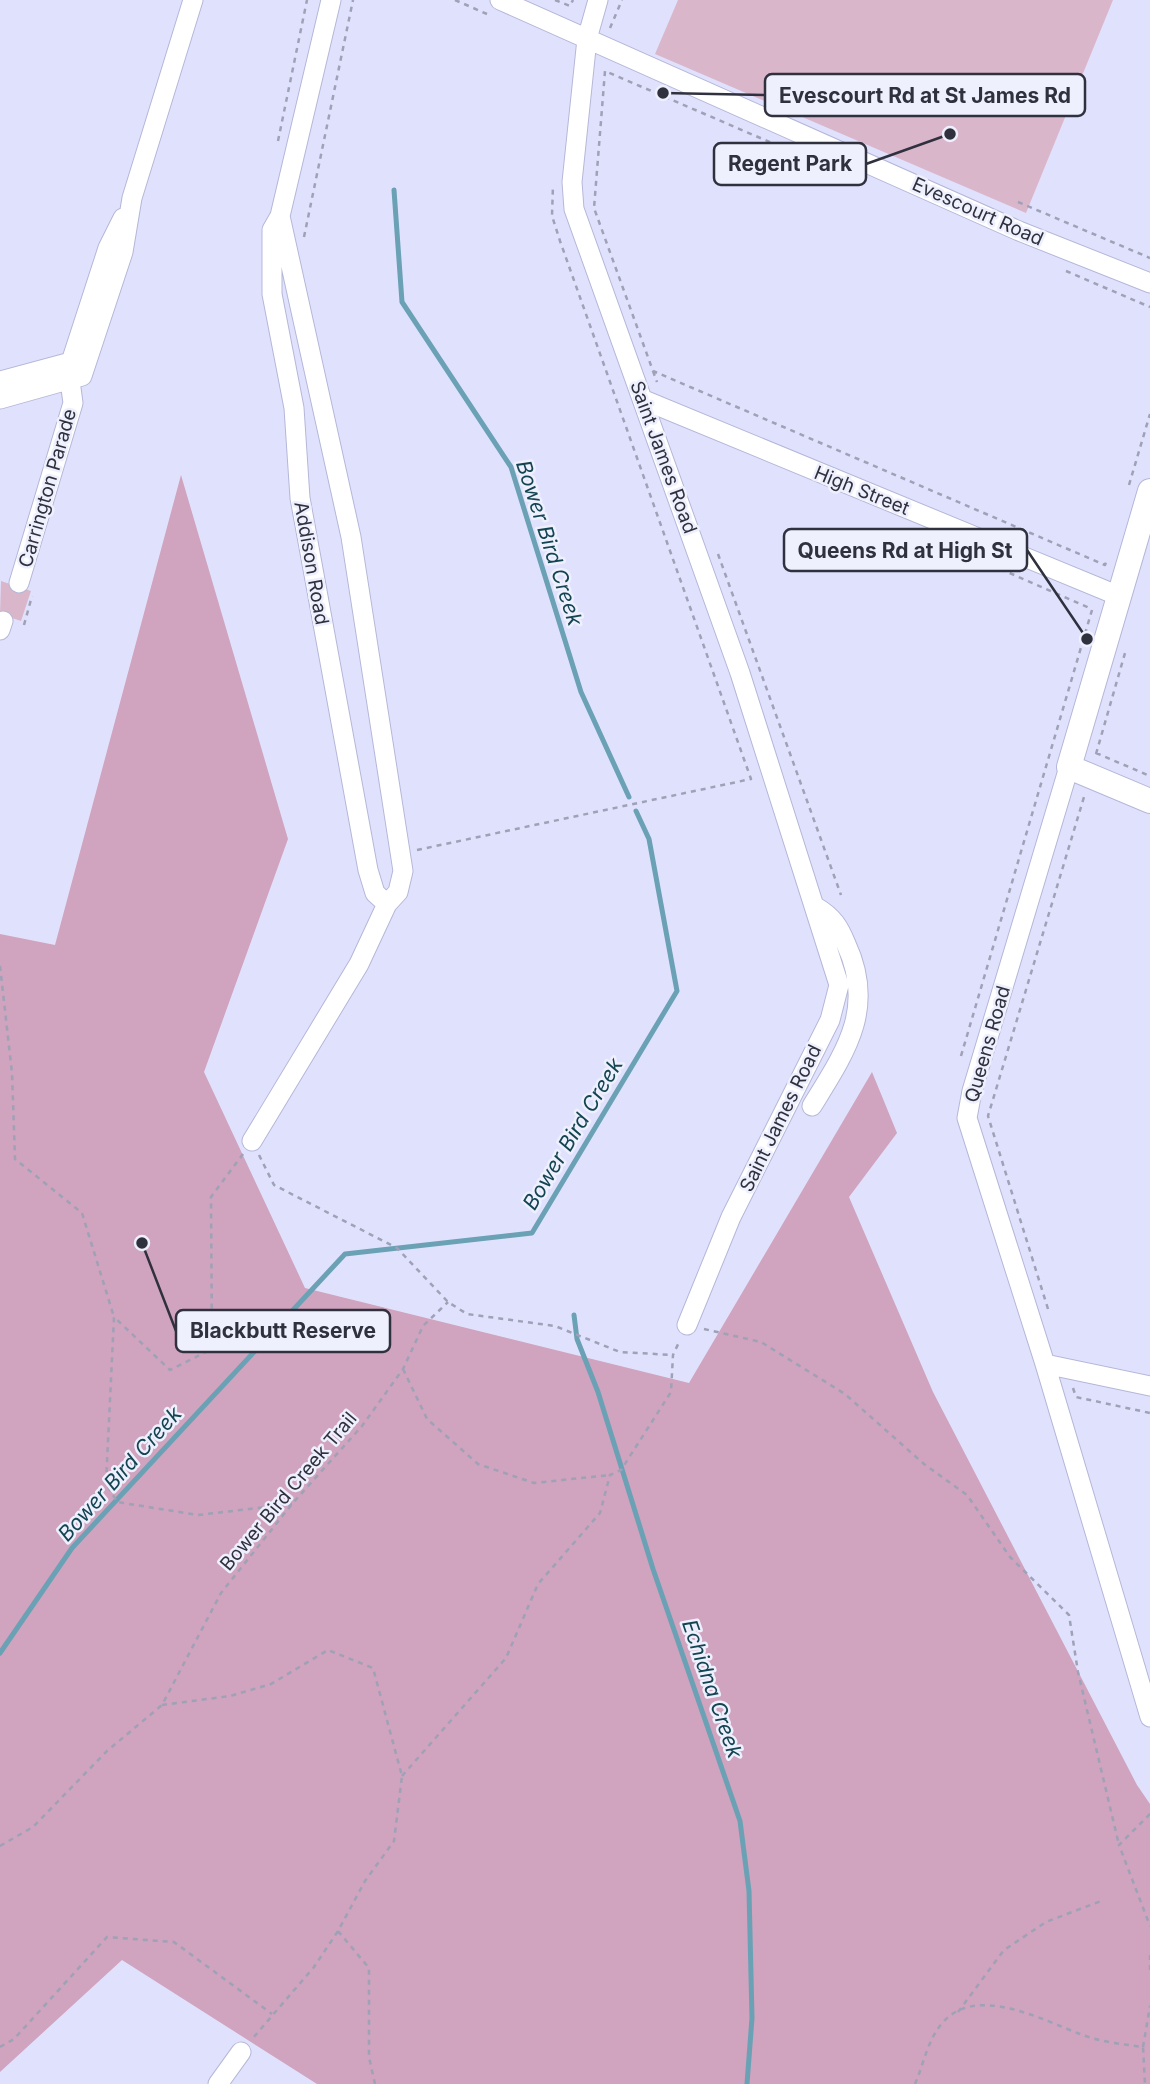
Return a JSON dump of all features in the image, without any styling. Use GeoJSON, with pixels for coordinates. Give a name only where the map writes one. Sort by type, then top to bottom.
{"type":"FeatureCollection","features":[{"type":"Feature","properties":{"kind":"street","name":"Carrington Parade"},"geometry":{"type":"LineString","coordinates":[[19,583],[73,403],[70,371],[82,376],[123,252],[132,198],[193,0]]}},
{"type":"Feature","properties":{"kind":"street","name":"Addison Road"},"geometry":{"type":"LineString","coordinates":[[331,0],[280,216],[272,230],[272,294],[294,408],[300,498],[368,870],[375,893],[387,905]]}},
{"type":"Feature","properties":{"kind":"street","name":"Evescourt Road"},"geometry":{"type":"LineString","coordinates":[[500,0],[1019,231],[1150,283]]}},
{"type":"Feature","properties":{"kind":"street","name":"Saint James Road"},"geometry":{"type":"LineString","coordinates":[[598,0],[587,39],[572,182],[574,209],[740,673],[839,985],[837,1001],[731,1217],[687,1325]]}},
{"type":"Feature","properties":{"kind":"street","name":"Addison Road"},"geometry":{"type":"LineString","coordinates":[[252,1142],[359,964],[387,905],[398,892],[403,872],[351,537],[280,216]]}},
{"type":"Feature","properties":{"kind":"street"},"geometry":{"type":"LineString","coordinates":[[0,381],[70,371]]}},
{"type":"Feature","properties":{"kind":"street"},"geometry":{"type":"LineString","coordinates":[[0,398],[70,371]]}},
{"type":"Feature","properties":{"kind":"street","name":"High Street"},"geometry":{"type":"LineString","coordinates":[[644,400],[1119,596]]}},
{"type":"Feature","properties":{"kind":"street","name":"Queens Road"},"geometry":{"type":"LineString","coordinates":[[1139,490],[1119,596],[970,1099],[967,1118],[1045,1364],[1150,1717]]}},
{"type":"Feature","properties":{"kind":"street"},"geometry":{"type":"LineString","coordinates":[[1069,767],[1150,802]]}},
{"type":"Feature","properties":{"kind":"street","name":"Saint James Road"},"geometry":{"type":"LineString","coordinates":[[813,1106],[856,1021],[860,996],[858,976],[837,923],[816,907]]}},
{"type":"Feature","properties":{"kind":"street"},"geometry":{"type":"LineString","coordinates":[[1045,1364],[1150,1387]]}},
{"type":"Feature","properties":{"kind":"street"},"geometry":{"type":"LineString","coordinates":[[218,2084],[241,2052]]}},
{"type":"Feature","properties":{"kind":"path"},"geometry":{"type":"LineString","coordinates":[[302,246],[353,0]]}},
{"type":"Feature","properties":{"kind":"path"},"geometry":{"type":"LineString","coordinates":[[555,0],[571,8],[573,0]]}},
{"type":"Feature","properties":{"kind":"path"},"geometry":{"type":"LineString","coordinates":[[610,28],[622,0]]}},
{"type":"Feature","properties":{"kind":"path"},"geometry":{"type":"LineString","coordinates":[[657,382],[594,208],[605,71],[817,162]]}},
{"type":"Feature","properties":{"kind":"path"},"geometry":{"type":"LineString","coordinates":[[1018,202],[1150,258]]}},
{"type":"Feature","properties":{"kind":"path"},"geometry":{"type":"LineString","coordinates":[[1063,269],[1150,307]]}},
{"type":"Feature","properties":{"kind":"path"},"geometry":{"type":"LineString","coordinates":[[653,371],[1105,565],[1109,552]]}},
{"type":"Feature","properties":{"kind":"path"},"geometry":{"type":"LineString","coordinates":[[1139,490],[1150,414]]}},
{"type":"Feature","properties":{"kind":"path"},"geometry":{"type":"LineString","coordinates":[[715,547],[841,895]]}},
{"type":"Feature","properties":{"kind":"path"},"geometry":{"type":"LineString","coordinates":[[961,1056],[1092,609],[973,557]]}},
{"type":"Feature","properties":{"kind":"path"},"geometry":{"type":"LineString","coordinates":[[1126,653],[1096,753],[1150,776]]}},
{"type":"Feature","properties":{"kind":"path"},"geometry":{"type":"LineString","coordinates":[[400,853],[751,779]]}},
{"type":"Feature","properties":{"kind":"path"},"geometry":{"type":"LineString","coordinates":[[1052,1321],[988,1116],[1083,797],[1087,797]]}},
{"type":"Feature","properties":{"kind":"path"},"geometry":{"type":"LineString","coordinates":[[0,966],[12,1073],[15,1159],[82,1213],[114,1317],[106,1483],[117,1502],[198,1515],[292,1504]]}},
{"type":"Feature","properties":{"kind":"path"},"geometry":{"type":"LineString","coordinates":[[114,1317],[170,1370],[212,1349],[211,1196],[252,1142],[274,1185],[397,1248],[448,1302],[467,1314],[555,1326],[620,1352],[673,1354]]}},
{"type":"Feature","properties":{"kind":"path","name":"Bower Bird Creek Trail"},"geometry":{"type":"LineString","coordinates":[[0,1846],[33,1827],[107,1751],[162,1705],[221,1593],[292,1504],[362,1426],[403,1370],[423,1326],[448,1302]]}},
{"type":"Feature","properties":{"kind":"path"},"geometry":{"type":"LineString","coordinates":[[403,1370],[427,1419],[478,1464],[534,1483],[610,1475],[621,1470],[671,1392],[673,1354],[687,1325],[761,1342],[845,1394],[924,1464],[967,1495],[1010,1557],[1069,1615],[1078,1672],[1119,1845],[1150,1926]]}},
{"type":"Feature","properties":{"kind":"path"},"geometry":{"type":"LineString","coordinates":[[1072,1384],[1076,1397],[1150,1413]]}},
{"type":"Feature","properties":{"kind":"path"},"geometry":{"type":"LineString","coordinates":[[402,1776],[506,1658],[538,1584],[600,1513],[610,1475]]}},
{"type":"Feature","properties":{"kind":"path"},"geometry":{"type":"LineString","coordinates":[[162,1705],[230,1696],[271,1684],[328,1650],[373,1668],[402,1776],[394,1841],[365,1881],[338,1931],[314,1967],[241,2052]]}},
{"type":"Feature","properties":{"kind":"path"},"geometry":{"type":"LineString","coordinates":[[1119,1845],[1150,1814]]}},
{"type":"Feature","properties":{"kind":"path"},"geometry":{"type":"LineString","coordinates":[[958,2012],[1004,1950],[1046,1922],[1101,1901]]}},
{"type":"Feature","properties":{"kind":"path"},"geometry":{"type":"LineString","coordinates":[[338,1931],[369,1968],[369,2057],[375,2084]]}},
{"type":"Feature","properties":{"kind":"path"},"geometry":{"type":"LineString","coordinates":[[0,2047],[15,2039],[107,1937],[174,1942],[273,2015]]}},
{"type":"Feature","properties":{"kind":"path"},"geometry":{"type":"LineString","coordinates":[[1150,1955],[1150,1971]]}},
{"type":"Feature","properties":{"kind":"path"},"geometry":{"type":"LineString","coordinates":[[915,2084],[933,2037],[945,2019],[984,2003],[1054,2021],[1080,2034],[1143,2047]]}},
{"type":"Feature","properties":{"kind":"path"},"geometry":{"type":"LineString","coordinates":[[1145,2084],[1143,2047],[1150,2006]]}},
{"type":"Feature","properties":{"kind":"shaded area"},"geometry":{"type":"Polygon","coordinates":[[[678,0],[1113,0],[1026,213],[655,54],[678,0]]]}},
{"type":"Feature","properties":{"kind":"shaded area"},"geometry":{"type":"Polygon","coordinates":[[[181,475],[288,839],[204,1072],[305,1288],[689,1383],[872,1072],[897,1133],[849,1197],[933,1392],[1137,1785],[1150,1804],[1150,2084],[317,2084],[122,1960],[0,2072],[0,934],[55,945],[181,475]]]}},
{"type":"Feature","properties":{"kind":"shaded area"},"geometry":{"type":"Polygon","coordinates":[[[1,581],[31,591],[21,621],[0,614],[1,581]]]}},
{"type":"Feature","properties":{"kind":"waterway","name":"Bower Bird Creek"},"geometry":{"type":"LineString","coordinates":[[394,190],[402,302],[511,467],[581,692],[629,797]]}},
{"type":"Feature","properties":{"kind":"waterway","name":"Bower Bird Creek"},"geometry":{"type":"LineString","coordinates":[[0,1653],[72,1548],[345,1254],[532,1233],[677,991],[649,839],[636,811]]}},
{"type":"Feature","properties":{"kind":"waterway","name":"Echidna Creek"},"geometry":{"type":"LineString","coordinates":[[574,1315],[577,1339],[598,1392],[653,1569],[740,1821],[749,1891],[752,2018],[747,2084]]}},
{"type":"Feature","properties":{"kind":"place","name":"Evescourt Rd at St James Rd"},"geometry":{"type":"Point","coordinates":[663,93]}},
{"type":"Feature","properties":{"kind":"place","name":"Regent Park"},"geometry":{"type":"Point","coordinates":[950,134]}},
{"type":"Feature","properties":{"kind":"place","name":"Queens Rd at High St"},"geometry":{"type":"Point","coordinates":[1087,639]}},
{"type":"Feature","properties":{"kind":"place","name":"Blackbutt Reserve"},"geometry":{"type":"Point","coordinates":[142,1243]}}]}
